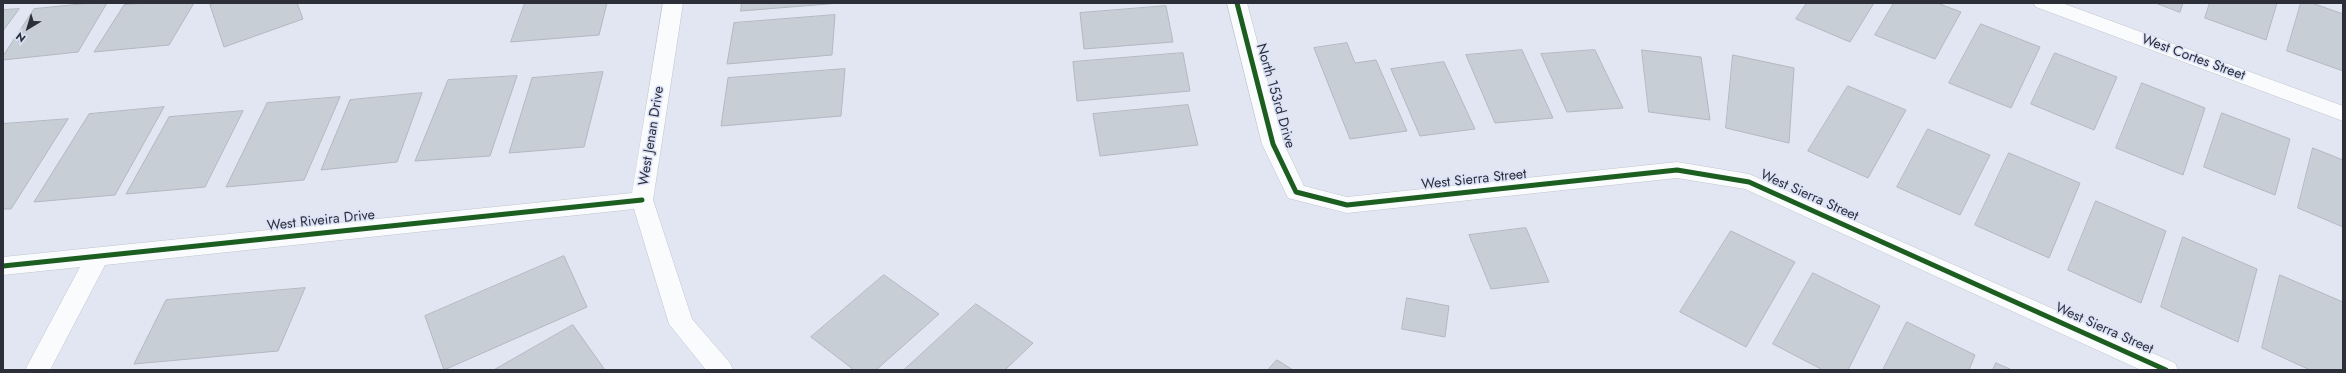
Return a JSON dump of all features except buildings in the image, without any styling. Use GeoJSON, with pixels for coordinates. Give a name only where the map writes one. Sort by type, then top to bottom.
{"type":"FeatureCollection","features":[{"type":"Feature","properties":{"kind":"street","name":"West Jenan Drive"},"geometry":{"type":"LineString","coordinates":[[673,3],[642,200],[681,324],[720,370]]}},
{"type":"Feature","properties":{"kind":"street","name":"North 153rd Drive"},"geometry":{"type":"LineString","coordinates":[[1237,3],[1273,144],[1296,192]]}},
{"type":"Feature","properties":{"kind":"street","name":"West Cortes Street"},"geometry":{"type":"LineString","coordinates":[[2043,3],[2343,114]]}},
{"type":"Feature","properties":{"kind":"street","name":"West Sierra Street"},"geometry":{"type":"LineString","coordinates":[[1296,192],[1347,205],[1677,170],[1749,182],[2166,370]]}},
{"type":"Feature","properties":{"kind":"street","name":"West Riveira Drive"},"geometry":{"type":"LineString","coordinates":[[3,266],[642,200]]}},
{"type":"Feature","properties":{"kind":"street"},"geometry":{"type":"LineString","coordinates":[[37,370],[98,255]]}},
{"type":"Feature","properties":{"kind":"cycle path"},"geometry":{"type":"LineString","coordinates":[[1237,3],[1273,144],[1296,192],[1347,205],[1677,170],[1749,182],[2166,370]]}},
{"type":"Feature","properties":{"kind":"cycle path"},"geometry":{"type":"LineString","coordinates":[[3,266],[642,200]]}}]}
